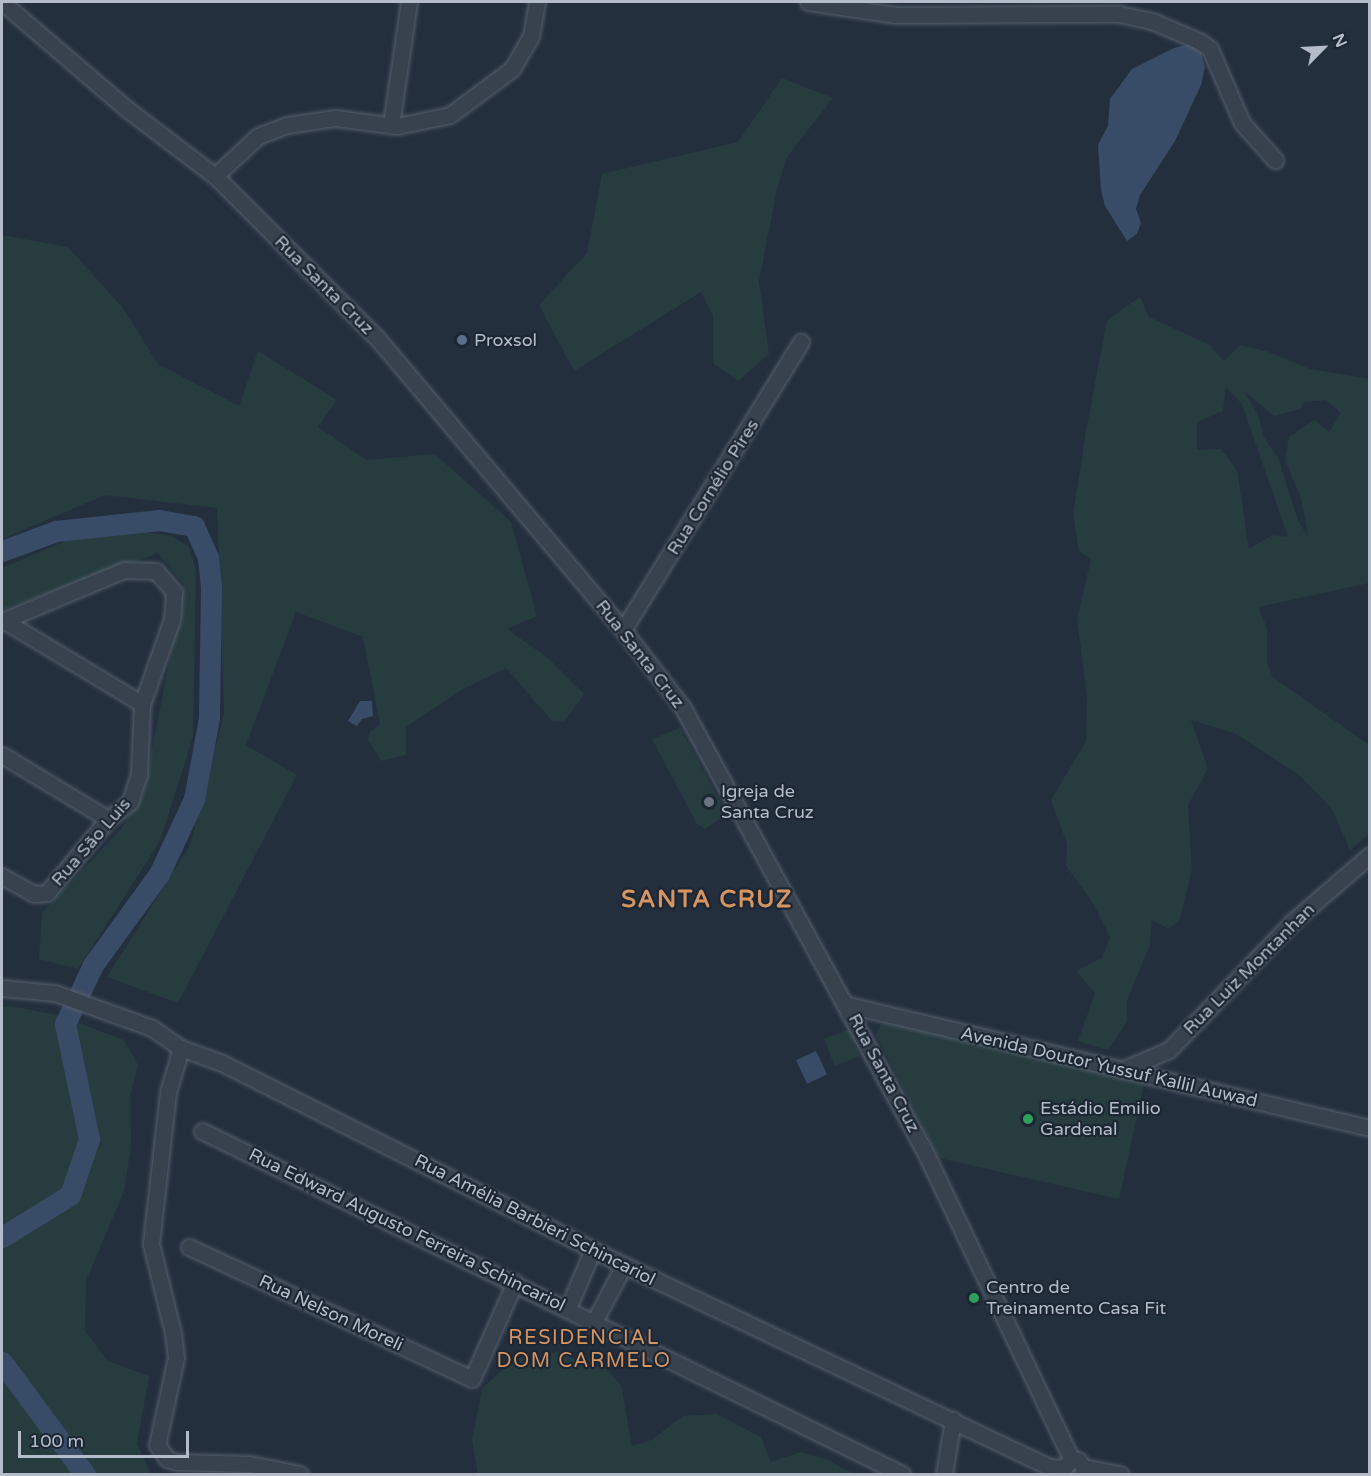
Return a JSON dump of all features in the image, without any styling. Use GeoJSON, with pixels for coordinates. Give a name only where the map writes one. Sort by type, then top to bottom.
{"type":"FeatureCollection","features":[{"type":"Feature","properties":{"kind":"street","name":"Rua Santa Cruz"},"geometry":{"type":"LineString","coordinates":[[2,2],[127,109],[214,176],[378,339],[624,630],[700,732],[770,873],[848,1005],[931,1163],[1074,1469]]}},
{"type":"Feature","properties":{"kind":"street"},"geometry":{"type":"LineString","coordinates":[[391,125],[410,2]]}},
{"type":"Feature","properties":{"kind":"street"},"geometry":{"type":"LineString","coordinates":[[214,176],[258,136],[287,125],[335,118],[391,125],[421,124],[450,115],[493,87],[522,56],[531,36],[537,2]]}},
{"type":"Feature","properties":{"kind":"street"},"geometry":{"type":"LineString","coordinates":[[808,2],[896,15],[1119,14],[1152,21],[1201,42],[1210,50],[1242,123],[1275,160]]}},
{"type":"Feature","properties":{"kind":"street","name":"Rua Cornélio Pires"},"geometry":{"type":"LineString","coordinates":[[624,630],[801,342]]}},
{"type":"Feature","properties":{"kind":"street","name":"Rua São Luis"},"geometry":{"type":"LineString","coordinates":[[2,621],[124,570],[156,572],[174,592],[172,619],[142,704],[139,774],[130,802],[108,819],[47,893],[34,894],[2,876]]}},
{"type":"Feature","properties":{"kind":"street"},"geometry":{"type":"LineString","coordinates":[[2,621],[142,704]]}},
{"type":"Feature","properties":{"kind":"street"},"geometry":{"type":"LineString","coordinates":[[2,755],[108,819]]}},
{"type":"Feature","properties":{"kind":"street","name":"Rua Luiz Montanhan"},"geometry":{"type":"LineString","coordinates":[[1122,1070],[1169,1050],[1292,922],[1370,855]]}},
{"type":"Feature","properties":{"kind":"street","name":"Rua Amélia Barbieri Schincariol"},"geometry":{"type":"LineString","coordinates":[[2,988],[55,993],[152,1028],[181,1047],[222,1063],[624,1265],[1049,1467],[1120,1474]]}},
{"type":"Feature","properties":{"kind":"street","name":"Avenida Doutor Yussuf Kallil Auwad"},"geometry":{"type":"LineString","coordinates":[[848,1005],[1370,1128]]}},
{"type":"Feature","properties":{"kind":"street"},"geometry":{"type":"LineString","coordinates":[[181,1047],[168,1092],[151,1244],[173,1333],[176,1358],[157,1445],[167,1459],[177,1462],[250,1464],[300,1474]]}},
{"type":"Feature","properties":{"kind":"street","name":"Rua Edward Augusto Ferreira Schincariol"},"geometry":{"type":"LineString","coordinates":[[202,1131],[515,1282],[568,1308],[593,1324],[902,1474]]}},
{"type":"Feature","properties":{"kind":"street","name":"Rua Nelson Moreli"},"geometry":{"type":"LineString","coordinates":[[189,1246],[472,1379],[515,1282]]}},
{"type":"Feature","properties":{"kind":"street"},"geometry":{"type":"LineString","coordinates":[[568,1308],[593,1249]]}},
{"type":"Feature","properties":{"kind":"street"},"geometry":{"type":"LineString","coordinates":[[593,1324],[624,1265]]}},
{"type":"Feature","properties":{"kind":"street"},"geometry":{"type":"LineString","coordinates":[[944,1474],[953,1420]]}},
{"type":"Feature","properties":{"kind":"green space"},"geometry":{"type":"Polygon","coordinates":[[[782,78],[833,98],[787,157],[777,189],[759,281],[769,354],[738,381],[713,363],[713,316],[701,292],[574,371],[539,305],[587,253],[602,174],[738,142],[782,78]]]}},
{"type":"Feature","properties":{"kind":"green space"},"geometry":{"type":"Polygon","coordinates":[[[2,235],[68,247],[122,307],[158,364],[239,406],[258,351],[337,400],[318,427],[367,460],[435,454],[511,522],[537,616],[507,629],[548,658],[584,694],[564,722],[552,721],[506,668],[465,688],[406,727],[406,755],[381,761],[368,740],[370,732],[380,724],[363,637],[296,612],[246,745],[297,775],[178,1003],[107,977],[190,845],[224,714],[217,508],[105,495],[2,539],[2,235]]]}},
{"type":"Feature","properties":{"kind":"green space"},"geometry":{"type":"Polygon","coordinates":[[[1140,297],[1149,317],[1210,345],[1224,361],[1240,345],[1269,352],[1310,369],[1369,379],[1369,583],[1258,607],[1267,628],[1267,663],[1273,677],[1369,745],[1370,833],[1350,850],[1332,809],[1298,774],[1234,733],[1191,720],[1208,769],[1188,805],[1192,869],[1180,919],[1169,929],[1152,920],[1150,945],[1127,1000],[1127,1021],[1108,1050],[1078,1041],[1095,993],[1076,971],[1102,958],[1110,937],[1093,903],[1066,866],[1067,844],[1051,800],[1086,741],[1087,696],[1077,619],[1091,559],[1079,551],[1073,514],[1107,320],[1140,297]],[[1226,387],[1223,411],[1197,422],[1197,450],[1221,449],[1237,470],[1249,549],[1272,535],[1288,537],[1242,404],[1226,387]],[[1245,392],[1258,415],[1264,437],[1279,460],[1298,521],[1308,536],[1301,498],[1285,461],[1289,437],[1314,420],[1329,432],[1341,413],[1326,400],[1304,402],[1300,409],[1274,416],[1245,392]]]}},
{"type":"Feature","properties":{"kind":"green space"},"geometry":{"type":"Polygon","coordinates":[[[144,532],[171,536],[189,547],[196,571],[193,737],[160,841],[78,969],[39,959],[42,913],[120,830],[143,796],[184,585],[158,553],[2,610],[2,568],[68,540],[144,532]]]}},
{"type":"Feature","properties":{"kind":"green space"},"geometry":{"type":"Polygon","coordinates":[[[680,728],[727,814],[705,829],[697,824],[652,739],[680,728]]]}},
{"type":"Feature","properties":{"kind":"green space"},"geometry":{"type":"Polygon","coordinates":[[[10,1006],[57,1015],[124,1040],[138,1065],[130,1096],[131,1146],[124,1191],[86,1281],[85,1331],[108,1361],[149,1376],[137,1444],[151,1474],[8,1474],[2,1471],[2,1007],[10,1006]]]}},
{"type":"Feature","properties":{"kind":"green space","name":"Estádio Emilio Gardenal"},"geometry":{"type":"Polygon","coordinates":[[[890,1021],[1145,1080],[1119,1199],[939,1158],[876,1035],[881,1024],[890,1021]]]}},
{"type":"Feature","properties":{"kind":"green space"},"geometry":{"type":"Polygon","coordinates":[[[849,1029],[860,1056],[835,1066],[824,1039],[849,1029]]]}},
{"type":"Feature","properties":{"kind":"green space"},"geometry":{"type":"Polygon","coordinates":[[[557,1352],[607,1370],[621,1385],[632,1446],[651,1440],[683,1416],[717,1414],[761,1437],[771,1462],[801,1452],[828,1460],[854,1474],[478,1474],[472,1439],[482,1389],[512,1360],[557,1352]]]}},
{"type":"Feature","properties":{"kind":"water"},"geometry":{"type":"Polygon","coordinates":[[[1189,44],[1201,53],[1205,67],[1201,85],[1175,141],[1140,195],[1136,209],[1141,223],[1137,234],[1127,241],[1105,206],[1101,190],[1098,145],[1108,126],[1110,99],[1132,69],[1174,48],[1189,44]]]}},
{"type":"Feature","properties":{"kind":"water"},"geometry":{"type":"Polygon","coordinates":[[[360,701],[372,701],[373,716],[362,719],[357,726],[348,721],[360,701]]]}},
{"type":"Feature","properties":{"kind":"water"},"geometry":{"type":"Polygon","coordinates":[[[816,1051],[827,1075],[807,1084],[796,1060],[816,1051]]]}},
{"type":"Feature","properties":{"kind":"waterway"},"geometry":{"type":"LineString","coordinates":[[2,551],[56,531],[159,520],[194,526],[208,558],[211,589],[209,718],[194,799],[159,874],[93,965],[65,1024],[89,1139],[70,1195],[2,1237]]}},
{"type":"Feature","properties":{"kind":"waterway"},"geometry":{"type":"LineString","coordinates":[[2,1362],[85,1474]]}},
{"type":"Feature","properties":{"kind":"place","name":"Proxsol"},"geometry":{"type":"Point","coordinates":[462,340]}},
{"type":"Feature","properties":{"kind":"place","name":"Igreja de Santa Cruz"},"geometry":{"type":"Point","coordinates":[709,802]}},
{"type":"Feature","properties":{"kind":"place","name":"Estádio Emilio Gardenal"},"geometry":{"type":"Point","coordinates":[1028,1119]}},
{"type":"Feature","properties":{"kind":"place","name":"Centro de Treinamento Casa Fit"},"geometry":{"type":"Point","coordinates":[974,1298]}},
{"type":"Feature","properties":{"kind":"district","name":"SANTA CRUZ"},"geometry":{"type":"Point","coordinates":[707,900]}},
{"type":"Feature","properties":{"kind":"district","name":"RESIDENCIAL DOM CARMELO"},"geometry":{"type":"Point","coordinates":[584,1350]}}]}
